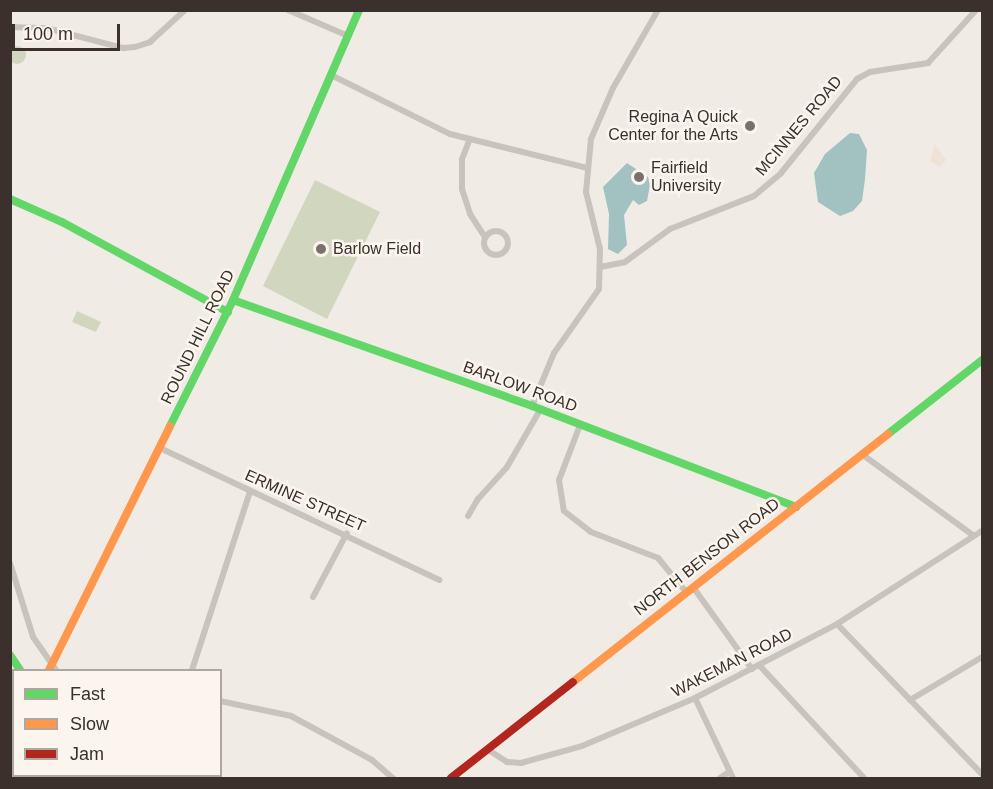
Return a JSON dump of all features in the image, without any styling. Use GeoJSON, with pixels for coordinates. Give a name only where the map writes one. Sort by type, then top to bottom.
{"type":"FeatureCollection","features":[{"type":"Feature","properties":{"kind":"main road","name":"ROUND HILL ROAD"},"geometry":{"type":"LineString","coordinates":[[52,669],[228,312],[359,10]]}},
{"type":"Feature","properties":{"kind":"main road"},"geometry":{"type":"LineString","coordinates":[[10,199],[62,222],[228,312]]}},
{"type":"Feature","properties":{"kind":"main road","name":"BARLOW ROAD"},"geometry":{"type":"LineString","coordinates":[[233,300],[580,424],[796,507]]}},
{"type":"Feature","properties":{"kind":"main road","name":"NORTH BENSON ROAD"},"geometry":{"type":"LineString","coordinates":[[451,778],[982,360]]}},
{"type":"Feature","properties":{"kind":"main road"},"geometry":{"type":"LineString","coordinates":[[10,655],[19,669]]}},
{"type":"Feature","properties":{"kind":"street"},"geometry":{"type":"LineString","coordinates":[[10,27],[46,28],[123,48],[135,47],[150,42],[185,10]]}},
{"type":"Feature","properties":{"kind":"street"},"geometry":{"type":"LineString","coordinates":[[288,10],[348,36]]}},
{"type":"Feature","properties":{"kind":"street"},"geometry":{"type":"LineString","coordinates":[[468,516],[478,499],[507,467],[536,408],[554,353],[596,296],[600,249],[586,192],[591,139],[613,88],[658,10]]}},
{"type":"Feature","properties":{"kind":"street","name":"MCINNES ROAD"},"geometry":{"type":"LineString","coordinates":[[600,267],[625,262],[670,229],[754,196],[781,173],[856,79],[870,72],[928,63],[976,10]]}},
{"type":"Feature","properties":{"kind":"street"},"geometry":{"type":"LineString","coordinates":[[331,75],[469,141],[587,168]]}},
{"type":"Feature","properties":{"kind":"street"},"geometry":{"type":"LineString","coordinates":[[469,141],[462,159],[462,189],[470,214],[485,237],[484,246],[489,254],[498,256],[506,251],[509,243],[505,234],[492,231],[485,237]]}},
{"type":"Feature","properties":{"kind":"street"},"geometry":{"type":"LineString","coordinates":[[580,424],[559,480],[564,511],[575,523],[591,532],[658,558],[690,590],[756,667],[864,778]]}},
{"type":"Feature","properties":{"kind":"street","name":"ERMINE STREET"},"geometry":{"type":"LineString","coordinates":[[160,448],[250,491],[347,533],[439,580]]}},
{"type":"Feature","properties":{"kind":"street"},"geometry":{"type":"LineString","coordinates":[[863,454],[974,536]]}},
{"type":"Feature","properties":{"kind":"street"},"geometry":{"type":"LineString","coordinates":[[192,669],[250,491]]}},
{"type":"Feature","properties":{"kind":"street","name":"WAKEMAN ROAD"},"geometry":{"type":"LineString","coordinates":[[487,749],[507,762],[521,763],[593,741],[695,698],[837,624],[982,531]]}},
{"type":"Feature","properties":{"kind":"street"},"geometry":{"type":"LineString","coordinates":[[313,597],[347,533]]}},
{"type":"Feature","properties":{"kind":"street"},"geometry":{"type":"LineString","coordinates":[[10,563],[33,637],[52,669]]}},
{"type":"Feature","properties":{"kind":"street"},"geometry":{"type":"LineString","coordinates":[[837,624],[982,774]]}},
{"type":"Feature","properties":{"kind":"street"},"geometry":{"type":"LineString","coordinates":[[910,700],[982,657]]}},
{"type":"Feature","properties":{"kind":"street"},"geometry":{"type":"LineString","coordinates":[[695,698],[731,775],[720,778]]}},
{"type":"Feature","properties":{"kind":"street"},"geometry":{"type":"LineString","coordinates":[[222,701],[291,716],[372,760],[393,778]]}},
{"type":"Feature","properties":{"kind":"green space"},"geometry":{"type":"Polygon","coordinates":[[[17,46],[23,49],[26,55],[23,61],[17,64],[11,61],[8,55],[11,49],[17,46]]]}},
{"type":"Feature","properties":{"kind":"green space","name":"Barlow Field"},"geometry":{"type":"Polygon","coordinates":[[[315,180],[380,212],[327,319],[263,286],[315,180]]]}},
{"type":"Feature","properties":{"kind":"green space"},"geometry":{"type":"Polygon","coordinates":[[[77,311],[101,322],[96,332],[72,322],[77,311]]]}},
{"type":"Feature","properties":{"kind":"shaded area"},"geometry":{"type":"Polygon","coordinates":[[[935,145],[946,160],[940,167],[930,161],[935,145]]]}},
{"type":"Feature","properties":{"kind":"water"},"geometry":{"type":"Polygon","coordinates":[[[850,133],[859,134],[867,150],[865,179],[862,201],[853,211],[840,216],[818,202],[814,173],[825,154],[850,133]]]}},
{"type":"Feature","properties":{"kind":"water"},"geometry":{"type":"Polygon","coordinates":[[[627,163],[648,177],[650,185],[647,201],[639,205],[633,200],[624,215],[627,245],[618,254],[608,249],[609,214],[603,187],[627,163]]]}},
{"type":"Feature","properties":{"kind":"traffic: fast"},"geometry":{"type":"LineString","coordinates":[[170,426],[233,300],[359,10]]}},
{"type":"Feature","properties":{"kind":"traffic: fast"},"geometry":{"type":"LineString","coordinates":[[10,199],[62,222],[228,312]]}},
{"type":"Feature","properties":{"kind":"traffic: fast"},"geometry":{"type":"LineString","coordinates":[[233,300],[532,406],[796,507]]}},
{"type":"Feature","properties":{"kind":"traffic: fast"},"geometry":{"type":"LineString","coordinates":[[888,434],[982,360]]}},
{"type":"Feature","properties":{"kind":"traffic: fast"},"geometry":{"type":"LineString","coordinates":[[10,655],[19,669]]}},
{"type":"Feature","properties":{"kind":"traffic: slow"},"geometry":{"type":"LineString","coordinates":[[49,669],[170,426]]}},
{"type":"Feature","properties":{"kind":"traffic: slow"},"geometry":{"type":"LineString","coordinates":[[573,682],[888,434]]}},
{"type":"Feature","properties":{"kind":"traffic: jam"},"geometry":{"type":"LineString","coordinates":[[451,778],[573,682]]}},
{"type":"Feature","properties":{"kind":"place","name":"Regina A Quick Center for the Arts"},"geometry":{"type":"Point","coordinates":[750,126]}},
{"type":"Feature","properties":{"kind":"place","name":"Fairfield University"},"geometry":{"type":"Point","coordinates":[639,177]}},
{"type":"Feature","properties":{"kind":"place","name":"Barlow Field"},"geometry":{"type":"Point","coordinates":[321,249]}}]}
